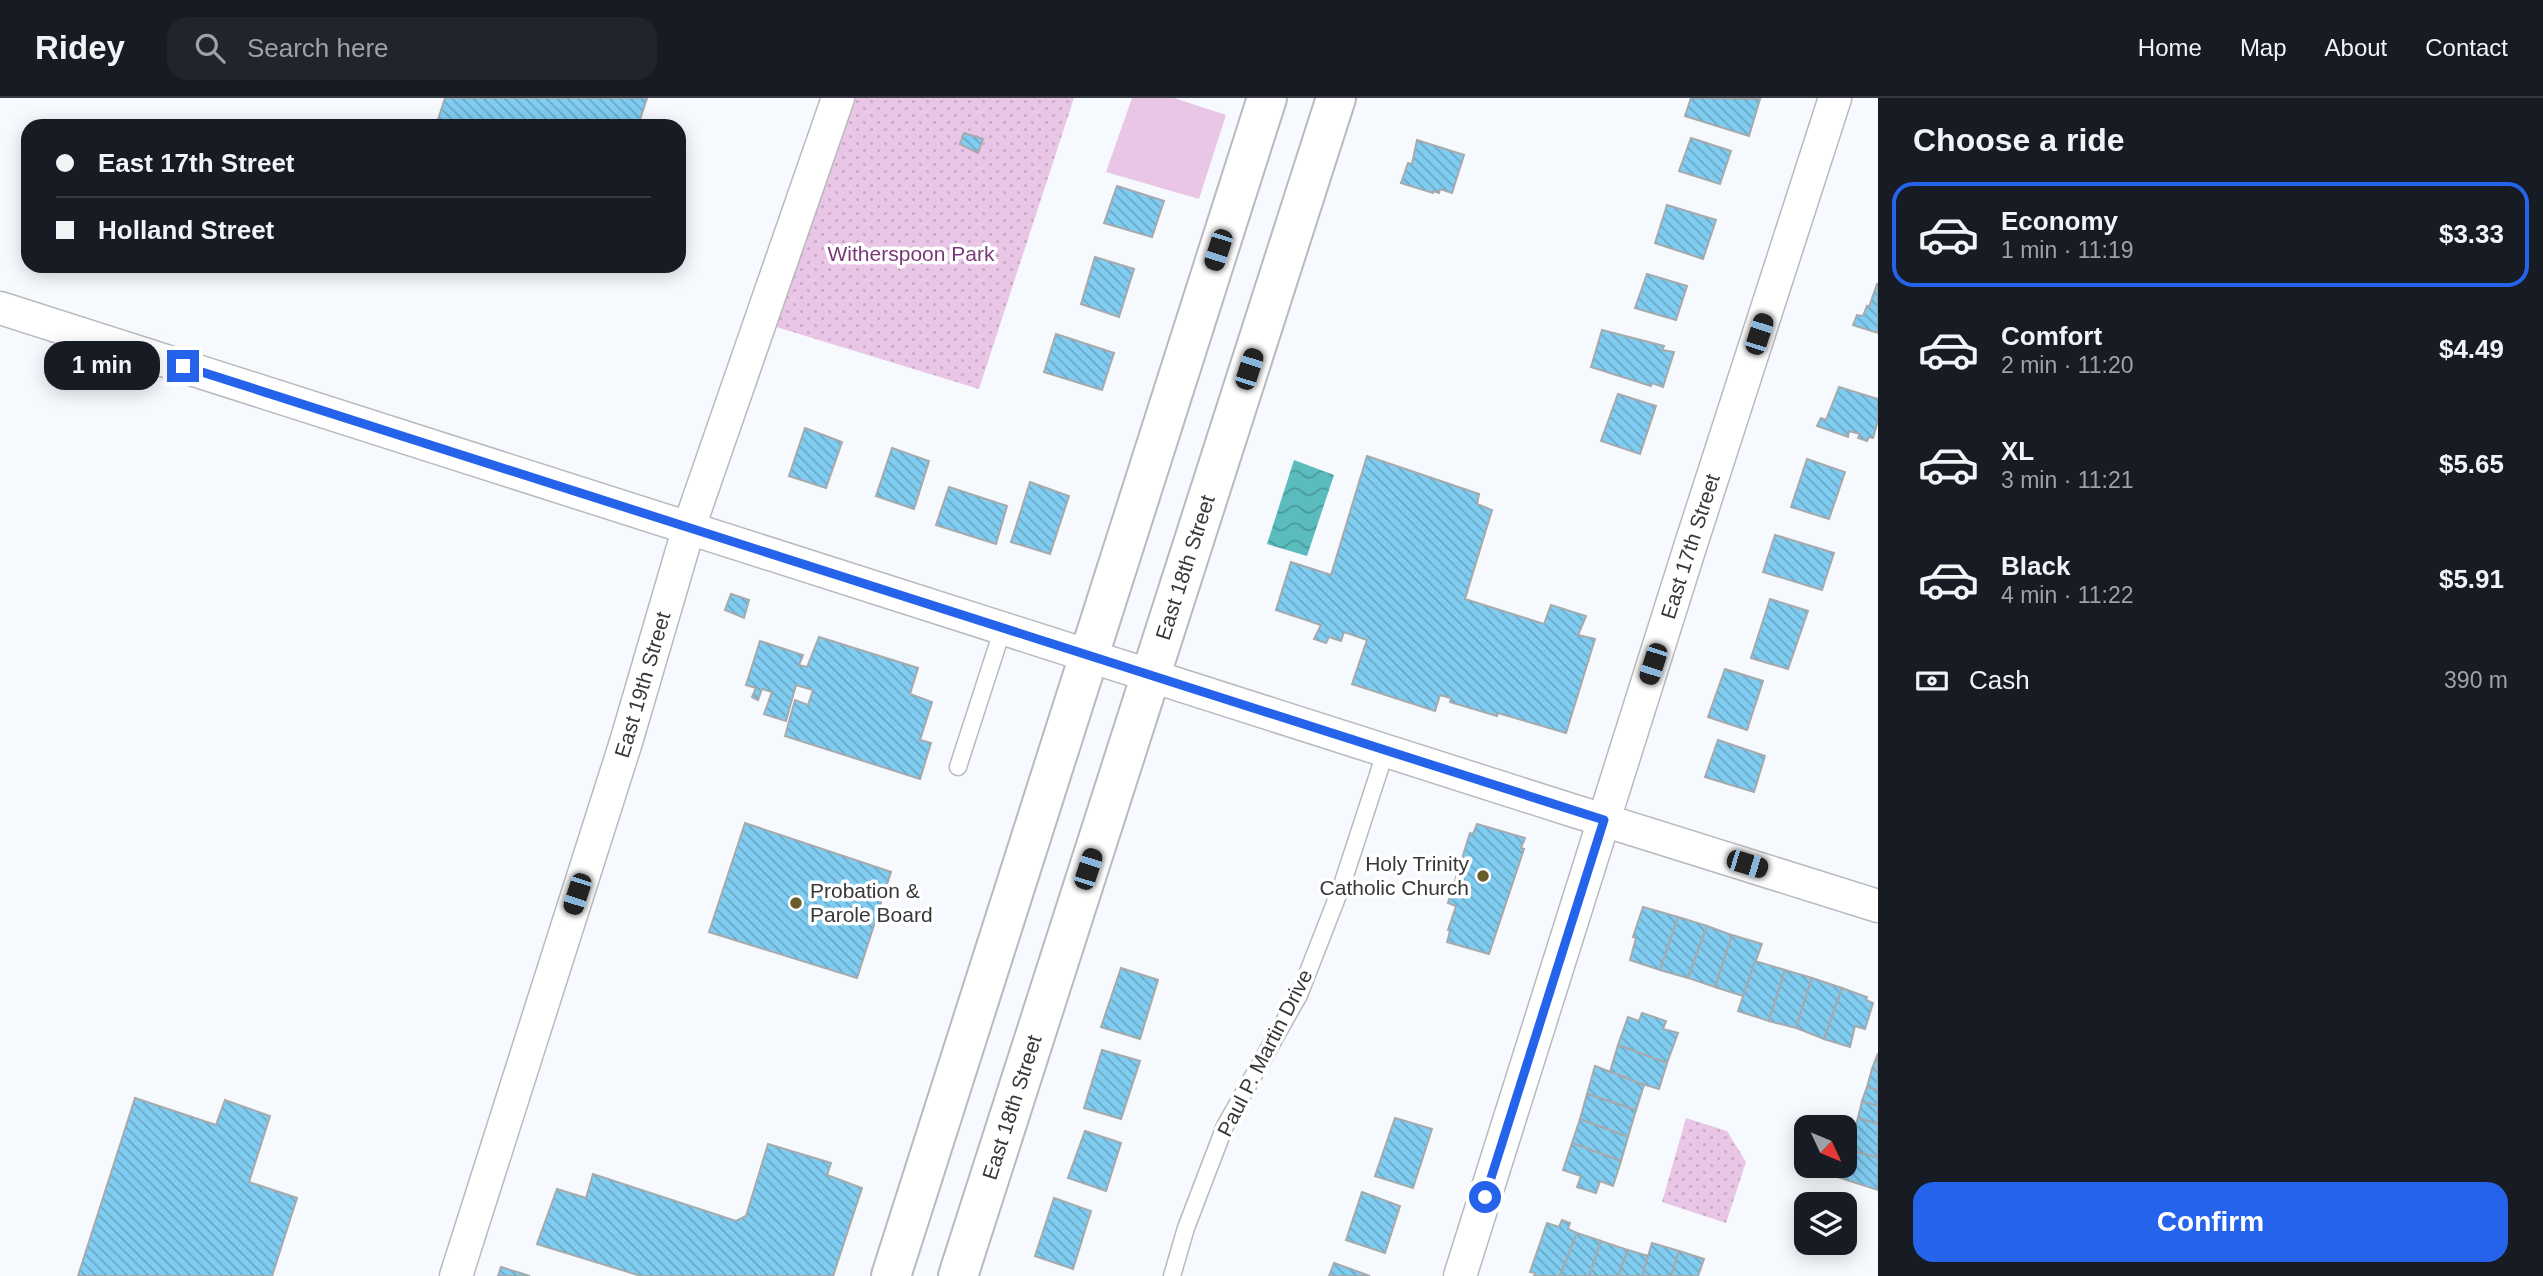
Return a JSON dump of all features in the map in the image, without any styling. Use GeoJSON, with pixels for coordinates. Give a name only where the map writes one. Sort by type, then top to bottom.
{"type":"FeatureCollection","features":[{"type":"Feature","properties":{"kind":"main road"},"geometry":{"type":"LineString","coordinates":[[891,1276],[1266,98]]}},
{"type":"Feature","properties":{"kind":"main road","name":"East 18th Street"},"geometry":{"type":"LineString","coordinates":[[958,1276],[1336,98]]}},
{"type":"Feature","properties":{"kind":"street","name":"East 19th Street"},"geometry":{"type":"LineString","coordinates":[[456,1276],[626,742],[689,527],[838,98]]}},
{"type":"Feature","properties":{"kind":"street","name":"East 17th Street"},"geometry":{"type":"LineString","coordinates":[[1460,1276],[1835,98]]}},
{"type":"Feature","properties":{"kind":"street"},"geometry":{"type":"LineString","coordinates":[[0,307],[1878,906]]}},
{"type":"Feature","properties":{"kind":"lane"},"geometry":{"type":"LineString","coordinates":[[958,766],[1003,628]]}},
{"type":"Feature","properties":{"kind":"lane","name":"Paul P. Martin Drive"},"geometry":{"type":"LineString","coordinates":[[1172,1276],[1186,1228],[1225,1126],[1298,995],[1342,885],[1386,750]]}},
{"type":"Feature","properties":{"kind":"green space","name":"Witherspoon Park"},"geometry":{"type":"Polygon","coordinates":[[[854,98],[1074,98],[979,389],[773,326],[854,98]]]}},
{"type":"Feature","properties":{"kind":"green space"},"geometry":{"type":"Polygon","coordinates":[[[1132,98],[1174,98],[1226,115],[1199,199],[1106,172],[1132,98]]]}},
{"type":"Feature","properties":{"kind":"green space"},"geometry":{"type":"Polygon","coordinates":[[[1686,1118],[1727,1131],[1746,1162],[1726,1223],[1662,1202],[1686,1118]]]}},
{"type":"Feature","properties":{"kind":"water"},"geometry":{"type":"Polygon","coordinates":[[[1294,460],[1334,475],[1307,556],[1267,544],[1294,460]]]}},
{"type":"Feature","properties":{"kind":"building"},"geometry":{"type":"Polygon","coordinates":[[[445,98],[647,98],[640,119],[438,119],[445,98]]]}},
{"type":"Feature","properties":{"kind":"building"},"geometry":{"type":"Polygon","coordinates":[[[1691,98],[1760,99],[1749,136],[1685,116],[1691,98]]]}},
{"type":"Feature","properties":{"kind":"building"},"geometry":{"type":"Polygon","coordinates":[[[964,133],[983,139],[978,153],[960,144],[964,133]]]}},
{"type":"Feature","properties":{"kind":"building"},"geometry":{"type":"Polygon","coordinates":[[[1691,138],[1731,151],[1720,184],[1679,171],[1691,138]]]}},
{"type":"Feature","properties":{"kind":"building"},"geometry":{"type":"Polygon","coordinates":[[[1417,140],[1464,155],[1452,193],[1440,189],[1439,193],[1433,193],[1401,183],[1408,163],[1412,164],[1417,140]]]}},
{"type":"Feature","properties":{"kind":"building"},"geometry":{"type":"Polygon","coordinates":[[[1117,186],[1164,201],[1152,237],[1104,223],[1117,186]]]}},
{"type":"Feature","properties":{"kind":"building"},"geometry":{"type":"Polygon","coordinates":[[[1667,205],[1716,220],[1703,259],[1655,243],[1667,205]]]}},
{"type":"Feature","properties":{"kind":"building"},"geometry":{"type":"Polygon","coordinates":[[[1095,257],[1134,269],[1119,317],[1081,304],[1095,257]]]}},
{"type":"Feature","properties":{"kind":"building"},"geometry":{"type":"Polygon","coordinates":[[[1647,274],[1687,286],[1676,320],[1635,308],[1647,274]]]}},
{"type":"Feature","properties":{"kind":"building"},"geometry":{"type":"Polygon","coordinates":[[[1877,284],[1878,333],[1853,325],[1857,315],[1863,316],[1867,306],[1869,307],[1877,284]]]}},
{"type":"Feature","properties":{"kind":"building"},"geometry":{"type":"Polygon","coordinates":[[[1602,330],[1664,346],[1662,350],[1674,352],[1663,387],[1652,383],[1651,386],[1591,367],[1602,330]]]}},
{"type":"Feature","properties":{"kind":"building"},"geometry":{"type":"Polygon","coordinates":[[[1056,334],[1114,353],[1102,390],[1044,372],[1056,334]]]}},
{"type":"Feature","properties":{"kind":"building"},"geometry":{"type":"Polygon","coordinates":[[[1839,387],[1878,399],[1878,420],[1873,438],[1869,437],[1867,441],[1858,438],[1860,434],[1849,431],[1848,437],[1817,426],[1821,418],[1826,420],[1839,387]]]}},
{"type":"Feature","properties":{"kind":"building"},"geometry":{"type":"Polygon","coordinates":[[[1618,394],[1656,406],[1640,454],[1601,441],[1618,394]]]}},
{"type":"Feature","properties":{"kind":"building"},"geometry":{"type":"Polygon","coordinates":[[[805,428],[842,442],[826,488],[789,476],[805,428]]]}},
{"type":"Feature","properties":{"kind":"building"},"geometry":{"type":"Polygon","coordinates":[[[892,448],[929,461],[914,509],[876,496],[892,448]]]}},
{"type":"Feature","properties":{"kind":"building"},"geometry":{"type":"Polygon","coordinates":[[[1367,456],[1479,494],[1477,504],[1492,510],[1465,599],[1544,624],[1551,605],[1586,616],[1578,635],[1595,639],[1566,733],[1450,702],[1451,698],[1440,695],[1435,711],[1352,684],[1367,640],[1344,632],[1341,641],[1329,637],[1326,643],[1314,639],[1321,625],[1276,610],[1291,562],[1331,575],[1367,456]]]}},
{"type":"Feature","properties":{"kind":"building"},"geometry":{"type":"Polygon","coordinates":[[[1807,459],[1845,472],[1829,519],[1791,507],[1807,459]]]}},
{"type":"Feature","properties":{"kind":"building"},"geometry":{"type":"Polygon","coordinates":[[[1030,482],[1069,496],[1050,554],[1011,542],[1030,482]]]}},
{"type":"Feature","properties":{"kind":"building"},"geometry":{"type":"Polygon","coordinates":[[[949,487],[1007,506],[996,544],[936,525],[949,487]]]}},
{"type":"Feature","properties":{"kind":"building"},"geometry":{"type":"Polygon","coordinates":[[[1775,535],[1834,553],[1822,590],[1763,572],[1775,535]]]}},
{"type":"Feature","properties":{"kind":"building"},"geometry":{"type":"Polygon","coordinates":[[[731,594],[749,600],[744,618],[725,610],[731,594]]]}},
{"type":"Feature","properties":{"kind":"building"},"geometry":{"type":"Polygon","coordinates":[[[1770,599],[1808,611],[1788,669],[1751,658],[1770,599]]]}},
{"type":"Feature","properties":{"kind":"building"},"geometry":{"type":"Polygon","coordinates":[[[819,637],[918,668],[910,694],[932,702],[920,740],[931,743],[920,779],[785,736],[795,700],[808,705],[813,690],[796,685],[786,721],[764,714],[772,692],[762,689],[758,700],[752,697],[756,688],[746,685],[760,641],[803,655],[799,665],[807,667],[819,637]]]}},
{"type":"Feature","properties":{"kind":"building"},"geometry":{"type":"Polygon","coordinates":[[[1725,669],[1763,681],[1747,730],[1708,717],[1725,669]]]}},
{"type":"Feature","properties":{"kind":"building"},"geometry":{"type":"Polygon","coordinates":[[[1718,740],[1765,756],[1754,792],[1705,777],[1718,740]]]}},
{"type":"Feature","properties":{"kind":"building"},"geometry":{"type":"Polygon","coordinates":[[[745,823],[891,872],[857,978],[709,932],[745,823]]]}},
{"type":"Feature","properties":{"kind":"building"},"geometry":{"type":"Polygon","coordinates":[[[1477,824],[1525,838],[1521,848],[1524,849],[1489,954],[1447,942],[1456,906],[1448,903],[1470,833],[1473,834],[1477,824]]]}},
{"type":"Feature","properties":{"kind":"building"},"geometry":{"type":"Polygon","coordinates":[[[1643,907],[1678,917],[1660,970],[1630,960],[1636,938],[1633,937],[1643,907]]]}},
{"type":"Feature","properties":{"kind":"building"},"geometry":{"type":"Polygon","coordinates":[[[1678,917],[1707,926],[1688,978],[1660,970],[1678,917]]]}},
{"type":"Feature","properties":{"kind":"building"},"geometry":{"type":"Polygon","coordinates":[[[1707,926],[1732,935],[1715,987],[1688,978],[1707,926]]]}},
{"type":"Feature","properties":{"kind":"building"},"geometry":{"type":"Polygon","coordinates":[[[1732,935],[1762,944],[1743,996],[1715,987],[1732,935]]]}},
{"type":"Feature","properties":{"kind":"building"},"geometry":{"type":"Polygon","coordinates":[[[1755,961],[1785,970],[1769,1021],[1738,1011],[1755,961]]]}},
{"type":"Feature","properties":{"kind":"building"},"geometry":{"type":"Polygon","coordinates":[[[1121,968],[1158,980],[1140,1039],[1101,1027],[1121,968]]]}},
{"type":"Feature","properties":{"kind":"building"},"geometry":{"type":"Polygon","coordinates":[[[1785,970],[1812,978],[1796,1028],[1769,1021],[1785,970]]]}},
{"type":"Feature","properties":{"kind":"building"},"geometry":{"type":"Polygon","coordinates":[[[1812,978],[1842,988],[1824,1039],[1796,1028],[1812,978]]]}},
{"type":"Feature","properties":{"kind":"building"},"geometry":{"type":"Polygon","coordinates":[[[1842,988],[1867,997],[1866,1000],[1873,1003],[1865,1029],[1855,1026],[1850,1047],[1824,1039],[1842,988]]]}},
{"type":"Feature","properties":{"kind":"building"},"geometry":{"type":"Polygon","coordinates":[[[1642,1013],[1666,1021],[1663,1029],[1678,1033],[1667,1063],[1618,1045],[1628,1017],[1639,1021],[1642,1013]]]}},
{"type":"Feature","properties":{"kind":"building"},"geometry":{"type":"Polygon","coordinates":[[[1618,1045],[1667,1063],[1659,1089],[1610,1072],[1618,1045]]]}},
{"type":"Feature","properties":{"kind":"building"},"geometry":{"type":"Polygon","coordinates":[[[1102,1050],[1140,1061],[1121,1119],[1084,1108],[1102,1050]]]}},
{"type":"Feature","properties":{"kind":"building"},"geometry":{"type":"Polygon","coordinates":[[[1878,1053],[1878,1071],[1872,1069],[1878,1053]]]}},
{"type":"Feature","properties":{"kind":"building"},"geometry":{"type":"Polygon","coordinates":[[[1595,1066],[1644,1085],[1636,1110],[1587,1094],[1595,1066]]]}},
{"type":"Feature","properties":{"kind":"building"},"geometry":{"type":"Polygon","coordinates":[[[1872,1069],[1878,1071],[1878,1090],[1867,1087],[1872,1069]]]}},
{"type":"Feature","properties":{"kind":"building"},"geometry":{"type":"Polygon","coordinates":[[[1867,1087],[1878,1090],[1878,1106],[1862,1101],[1867,1087]]]}},
{"type":"Feature","properties":{"kind":"building"},"geometry":{"type":"Polygon","coordinates":[[[1587,1094],[1636,1110],[1628,1137],[1580,1119],[1587,1094]]]}},
{"type":"Feature","properties":{"kind":"building"},"geometry":{"type":"Polygon","coordinates":[[[135,1098],[216,1125],[225,1100],[270,1116],[249,1182],[297,1198],[272,1276],[78,1276],[135,1098]]]}},
{"type":"Feature","properties":{"kind":"building"},"geometry":{"type":"Polygon","coordinates":[[[1862,1101],[1878,1106],[1878,1124],[1858,1118],[1862,1101]]]}},
{"type":"Feature","properties":{"kind":"building"},"geometry":{"type":"Polygon","coordinates":[[[1395,1118],[1432,1129],[1413,1188],[1375,1176],[1395,1118]]]}},
{"type":"Feature","properties":{"kind":"building"},"geometry":{"type":"Polygon","coordinates":[[[1858,1118],[1878,1124],[1878,1158],[1857,1152],[1858,1118]]]}},
{"type":"Feature","properties":{"kind":"building"},"geometry":{"type":"Polygon","coordinates":[[[1580,1119],[1628,1137],[1621,1161],[1572,1143],[1580,1119]]]}},
{"type":"Feature","properties":{"kind":"building"},"geometry":{"type":"Polygon","coordinates":[[[1085,1131],[1121,1143],[1106,1191],[1068,1178],[1085,1131]]]}},
{"type":"Feature","properties":{"kind":"building"},"geometry":{"type":"Polygon","coordinates":[[[1572,1143],[1621,1161],[1613,1186],[1600,1181],[1596,1193],[1577,1187],[1581,1176],[1563,1170],[1572,1143]]]}},
{"type":"Feature","properties":{"kind":"building"},"geometry":{"type":"Polygon","coordinates":[[[768,1144],[831,1163],[827,1175],[862,1188],[833,1276],[641,1276],[537,1244],[557,1189],[586,1198],[593,1174],[736,1221],[746,1216],[768,1144]]]}},
{"type":"Feature","properties":{"kind":"building"},"geometry":{"type":"Polygon","coordinates":[[[1857,1152],[1878,1158],[1878,1190],[1841,1178],[1857,1178],[1857,1152]]]}},
{"type":"Feature","properties":{"kind":"building"},"geometry":{"type":"Polygon","coordinates":[[[1362,1192],[1400,1206],[1385,1253],[1346,1240],[1362,1192]]]}},
{"type":"Feature","properties":{"kind":"building"},"geometry":{"type":"Polygon","coordinates":[[[1054,1198],[1091,1211],[1073,1269],[1035,1256],[1054,1198]]]}},
{"type":"Feature","properties":{"kind":"building"},"geometry":{"type":"Polygon","coordinates":[[[1562,1220],[1570,1223],[1568,1229],[1577,1233],[1560,1276],[1534,1276],[1535,1273],[1530,1272],[1547,1223],[1559,1227],[1562,1220]]]}},
{"type":"Feature","properties":{"kind":"building"},"geometry":{"type":"Polygon","coordinates":[[[1577,1233],[1601,1241],[1589,1276],[1560,1276],[1577,1233]]]}},
{"type":"Feature","properties":{"kind":"building"},"geometry":{"type":"Polygon","coordinates":[[[1601,1241],[1628,1250],[1618,1276],[1589,1276],[1601,1241]]]}},
{"type":"Feature","properties":{"kind":"building"},"geometry":{"type":"Polygon","coordinates":[[[1652,1243],[1679,1251],[1671,1276],[1642,1276],[1652,1243]]]}},
{"type":"Feature","properties":{"kind":"building"},"geometry":{"type":"Polygon","coordinates":[[[1628,1250],[1648,1256],[1642,1276],[1618,1276],[1628,1250]]]}},
{"type":"Feature","properties":{"kind":"building"},"geometry":{"type":"Polygon","coordinates":[[[1679,1251],[1704,1259],[1698,1276],[1671,1276],[1679,1251]]]}},
{"type":"Feature","properties":{"kind":"building"},"geometry":{"type":"Polygon","coordinates":[[[1334,1263],[1370,1276],[1329,1276],[1334,1263]]]}},
{"type":"Feature","properties":{"kind":"building"},"geometry":{"type":"Polygon","coordinates":[[[501,1267],[530,1276],[498,1276],[501,1267]]]}},
{"type":"Feature","properties":{"kind":"place","name":"Holy Trinity Catholic Church"},"geometry":{"type":"Point","coordinates":[1483,876]}},
{"type":"Feature","properties":{"kind":"place","name":"Probation & Parole Board"},"geometry":{"type":"Point","coordinates":[796,903]}},
{"type":"Feature","properties":{"kind":"route"},"geometry":{"type":"LineString","coordinates":[[183,366],[1604,820],[1485,1197]]}}]}
